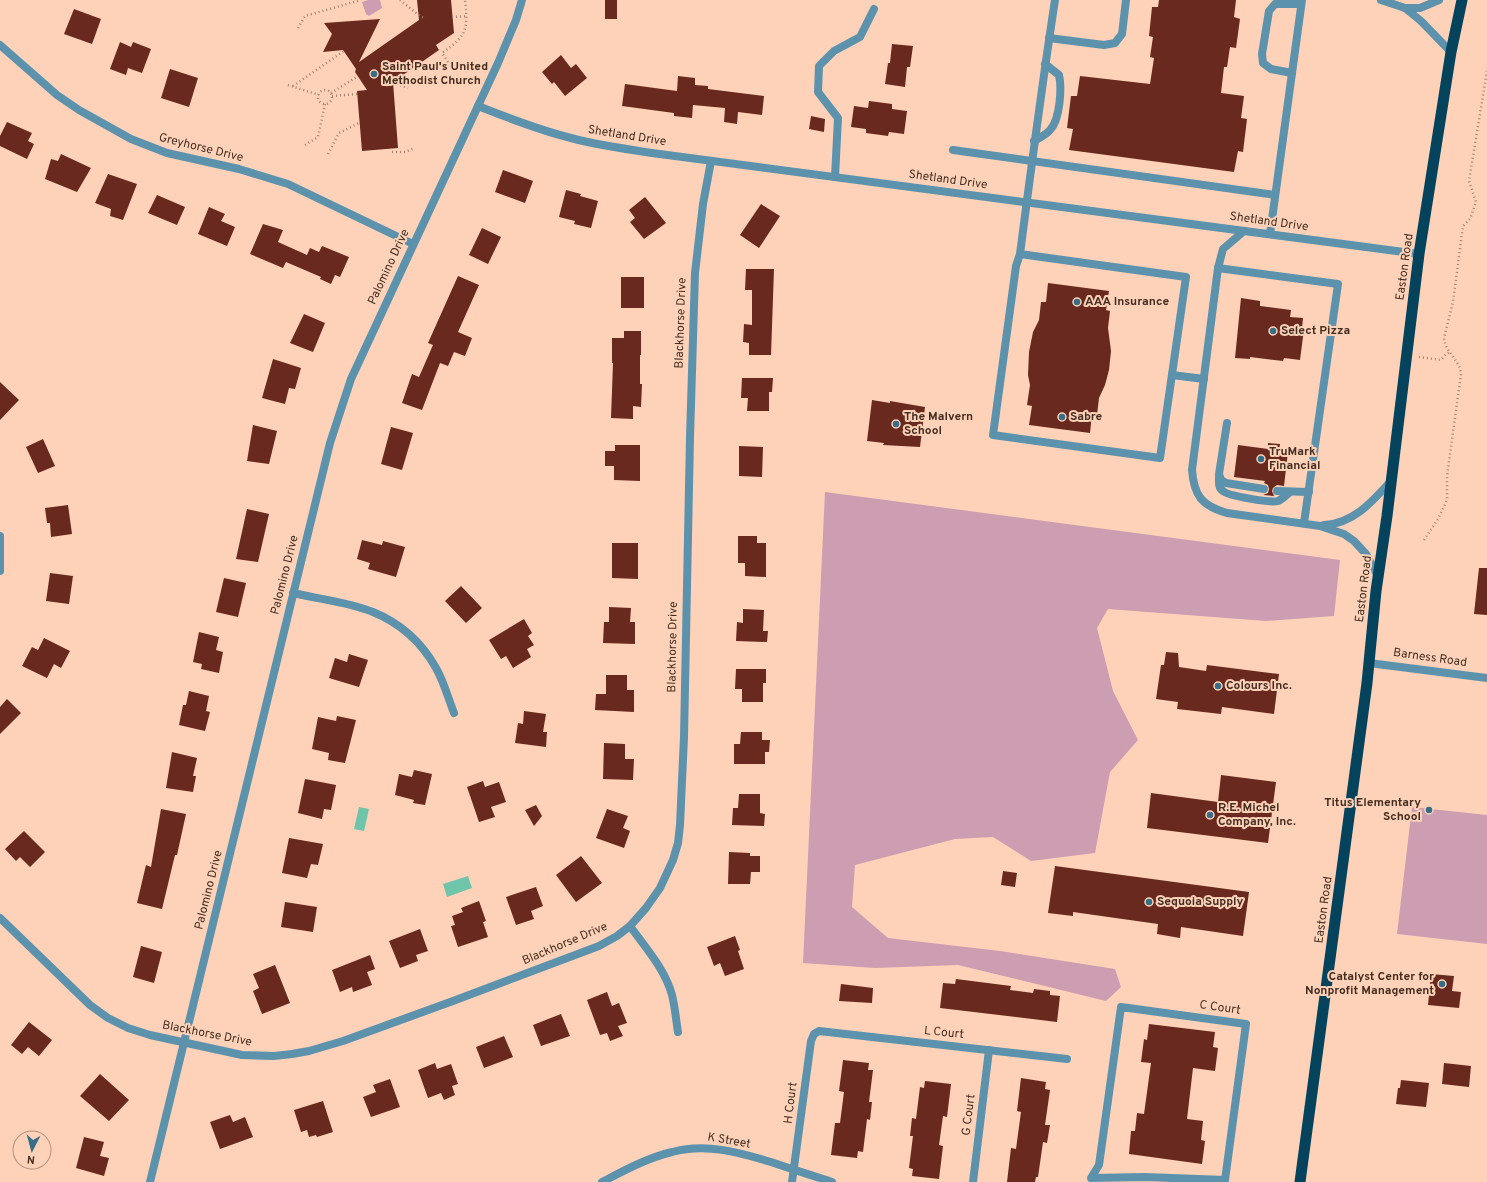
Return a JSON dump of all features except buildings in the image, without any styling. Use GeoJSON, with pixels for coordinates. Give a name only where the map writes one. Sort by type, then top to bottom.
{"type":"FeatureCollection","features":[{"type":"Feature","properties":{"kind":"highway","name":"Easton Road"},"geometry":{"type":"LineString","coordinates":[[1300,1182],[1338,905],[1419,254],[1451,52],[1462,0]]}},
{"type":"Feature","properties":{"kind":"street","name":"Palomino Drive"},"geometry":{"type":"LineString","coordinates":[[150,1182],[330,443],[351,379],[478,106],[516,20],[522,0]]}},
{"type":"Feature","properties":{"kind":"street"},"geometry":{"type":"LineString","coordinates":[[1020,254],[1186,277],[1160,458],[993,435],[1055,0]]}},
{"type":"Feature","properties":{"kind":"street"},"geometry":{"type":"LineString","coordinates":[[1049,38],[1104,45],[1115,43],[1122,34],[1126,0]]}},
{"type":"Feature","properties":{"kind":"street"},"geometry":{"type":"LineString","coordinates":[[1381,0],[1405,8],[1420,8],[1439,0]]}},
{"type":"Feature","properties":{"kind":"street"},"geometry":{"type":"LineString","coordinates":[[1270,234],[1292,73],[1301,2],[1275,4],[1269,11],[1262,54],[1263,63],[1271,69],[1292,73]]}},
{"type":"Feature","properties":{"kind":"street"},"geometry":{"type":"LineString","coordinates":[[1405,8],[1421,21],[1451,52]]}},
{"type":"Feature","properties":{"kind":"street"},"geometry":{"type":"LineString","coordinates":[[835,177],[838,118],[818,92],[820,66],[834,51],[860,37],[874,9]]}},
{"type":"Feature","properties":{"kind":"street","name":"Greyhorse Drive"},"geometry":{"type":"LineString","coordinates":[[0,45],[57,95],[79,110],[131,139],[167,153],[239,169],[288,184],[413,244]]}},
{"type":"Feature","properties":{"kind":"street"},"geometry":{"type":"LineString","coordinates":[[1034,141],[1050,130],[1056,122],[1061,84],[1059,74],[1046,64]]}},
{"type":"Feature","properties":{"kind":"street","name":"Shetland Drive"},"geometry":{"type":"LineString","coordinates":[[478,106],[543,130],[571,138],[644,152],[1419,254]]}},
{"type":"Feature","properties":{"kind":"street"},"geometry":{"type":"LineString","coordinates":[[953,150],[1275,195]]}},
{"type":"Feature","properties":{"kind":"street","name":"Blackhorse Drive"},"geometry":{"type":"LineString","coordinates":[[0,918],[90,1005],[108,1018],[128,1028],[150,1035],[242,1055],[274,1056],[309,1051],[343,1041],[446,1004],[598,946],[617,936],[630,926],[646,908],[660,888],[673,860],[678,843],[680,825],[684,737],[695,274],[703,204],[711,161]]}},
{"type":"Feature","properties":{"kind":"street"},"geometry":{"type":"LineString","coordinates":[[1244,231],[1223,249],[1218,268],[1192,470],[1196,493],[1206,504],[1215,510],[1227,513],[1304,523],[1320,526],[1344,534],[1354,541],[1366,554],[1378,576]]}},
{"type":"Feature","properties":{"kind":"street"},"geometry":{"type":"LineString","coordinates":[[1218,268],[1338,284],[1304,523]]}},
{"type":"Feature","properties":{"kind":"street"},"geometry":{"type":"LineString","coordinates":[[1172,375],[1204,379]]}},
{"type":"Feature","properties":{"kind":"street"},"geometry":{"type":"LineString","coordinates":[[1227,423],[1219,477],[1219,486],[1221,490],[1229,495],[1275,501],[1282,499],[1290,492]]}},
{"type":"Feature","properties":{"kind":"street"},"geometry":{"type":"LineString","coordinates":[[1219,477],[1226,483],[1264,489]]}},
{"type":"Feature","properties":{"kind":"street"},"geometry":{"type":"LineString","coordinates":[[1320,526],[1331,525],[1347,520],[1362,510],[1391,481]]}},
{"type":"Feature","properties":{"kind":"street"},"geometry":{"type":"LineString","coordinates":[[1277,491],[1309,492]]}},
{"type":"Feature","properties":{"kind":"street"},"geometry":{"type":"LineString","coordinates":[[0,536],[0,571]]}},
{"type":"Feature","properties":{"kind":"street"},"geometry":{"type":"LineString","coordinates":[[293,593],[374,612],[398,626],[414,639],[425,651],[442,680],[454,713]]}},
{"type":"Feature","properties":{"kind":"street","name":"Barness Road"},"geometry":{"type":"LineString","coordinates":[[1369,663],[1487,678]]}},
{"type":"Feature","properties":{"kind":"street"},"geometry":{"type":"LineString","coordinates":[[630,926],[665,977],[672,995],[678,1032]]}},
{"type":"Feature","properties":{"kind":"street","name":"C Court"},"geometry":{"type":"LineString","coordinates":[[1121,1007],[1246,1024],[1225,1180],[1145,1177],[1091,1180],[1098,1165],[1121,1007]]}},
{"type":"Feature","properties":{"kind":"street","name":"L Court"},"geometry":{"type":"LineString","coordinates":[[819,1031],[1067,1059]]}},
{"type":"Feature","properties":{"kind":"street","name":"H Court"},"geometry":{"type":"LineString","coordinates":[[792,1182],[795,1170],[811,1041],[814,1034],[819,1031]]}},
{"type":"Feature","properties":{"kind":"street","name":"G Court"},"geometry":{"type":"LineString","coordinates":[[973,1182],[989,1050]]}},
{"type":"Feature","properties":{"kind":"street","name":"K Street"},"geometry":{"type":"LineString","coordinates":[[602,1182],[638,1164],[672,1152],[692,1148],[708,1148],[731,1151],[832,1182]]}},
{"type":"Feature","properties":{"kind":"path"},"geometry":{"type":"LineString","coordinates":[[298,28],[305,16],[362,0]]}},
{"type":"Feature","properties":{"kind":"path"},"geometry":{"type":"LineString","coordinates":[[400,0],[421,17],[426,18]]}},
{"type":"Feature","properties":{"kind":"path"},"geometry":{"type":"LineString","coordinates":[[448,62],[442,53],[462,37],[467,27],[466,0]]}},
{"type":"Feature","properties":{"kind":"path"},"geometry":{"type":"LineString","coordinates":[[452,17],[467,16]]}},
{"type":"Feature","properties":{"kind":"path"},"geometry":{"type":"LineString","coordinates":[[293,86],[344,52]]}},
{"type":"Feature","properties":{"kind":"path"},"geometry":{"type":"LineString","coordinates":[[1424,540],[1438,519],[1447,500],[1447,476],[1461,370],[1444,343],[1444,338],[1453,302],[1463,226],[1470,218],[1476,202],[1469,181],[1487,71]]}},
{"type":"Feature","properties":{"kind":"path"},"geometry":{"type":"LineString","coordinates":[[357,94],[331,95],[325,90],[319,95],[319,101],[325,104],[330,103],[331,95],[358,76]]}},
{"type":"Feature","properties":{"kind":"path"},"geometry":{"type":"LineString","coordinates":[[389,81],[408,88]]}},
{"type":"Feature","properties":{"kind":"path"},"geometry":{"type":"LineString","coordinates":[[288,85],[319,95]]}},
{"type":"Feature","properties":{"kind":"path"},"geometry":{"type":"LineString","coordinates":[[305,145],[318,137],[325,104]]}},
{"type":"Feature","properties":{"kind":"path"},"geometry":{"type":"LineString","coordinates":[[328,154],[339,133],[359,123]]}},
{"type":"Feature","properties":{"kind":"path"},"geometry":{"type":"LineString","coordinates":[[392,148],[392,152],[405,152],[415,148]]}},
{"type":"Feature","properties":{"kind":"path"},"geometry":{"type":"LineString","coordinates":[[1407,356],[1442,360],[1446,354],[1450,352]]}},
{"type":"Feature","properties":{"kind":"shaded area"},"geometry":{"type":"Polygon","coordinates":[[[368,0],[380,0],[382,8],[369,16],[366,14],[362,2],[368,0]]]}},
{"type":"Feature","properties":{"kind":"shaded area"},"geometry":{"type":"Polygon","coordinates":[[[825,492],[1340,560],[1334,616],[1266,621],[1108,609],[1097,628],[1113,691],[1138,740],[1110,772],[1095,853],[1031,861],[993,837],[955,839],[855,865],[852,907],[888,938],[1000,951],[1115,969],[1121,987],[1106,1001],[958,965],[875,968],[803,963],[825,492]]]}},
{"type":"Feature","properties":{"kind":"shaded area"},"geometry":{"type":"Polygon","coordinates":[[[1412,807],[1487,815],[1487,944],[1397,934],[1412,807]]]}},
{"type":"Feature","properties":{"kind":"water"},"geometry":{"type":"Polygon","coordinates":[[[359,807],[369,809],[364,831],[354,829],[359,807]]]}},
{"type":"Feature","properties":{"kind":"water"},"geometry":{"type":"Polygon","coordinates":[[[468,876],[472,888],[447,897],[443,884],[468,876]]]}},
{"type":"Feature","properties":{"kind":"place","name":"Saint Paul's United Methodist Church"},"geometry":{"type":"Point","coordinates":[374,74]}},
{"type":"Feature","properties":{"kind":"place","name":"AAA Insurance"},"geometry":{"type":"Point","coordinates":[1077,302]}},
{"type":"Feature","properties":{"kind":"place","name":"Select Pizza"},"geometry":{"type":"Point","coordinates":[1273,331]}},
{"type":"Feature","properties":{"kind":"place","name":"Sabre"},"geometry":{"type":"Point","coordinates":[1062,417]}},
{"type":"Feature","properties":{"kind":"place","name":"The Malvern School"},"geometry":{"type":"Point","coordinates":[896,424]}},
{"type":"Feature","properties":{"kind":"place","name":"TruMark Financial"},"geometry":{"type":"Point","coordinates":[1261,459]}},
{"type":"Feature","properties":{"kind":"place","name":"Colours Inc."},"geometry":{"type":"Point","coordinates":[1218,686]}},
{"type":"Feature","properties":{"kind":"place","name":"Titus Elementary School"},"geometry":{"type":"Point","coordinates":[1429,810]}},
{"type":"Feature","properties":{"kind":"place","name":"R.E. Michel Company, Inc."},"geometry":{"type":"Point","coordinates":[1210,815]}},
{"type":"Feature","properties":{"kind":"place","name":"Sequoia Supply"},"geometry":{"type":"Point","coordinates":[1149,902]}},
{"type":"Feature","properties":{"kind":"place","name":"Catalyst Center for Nonprofit Management"},"geometry":{"type":"Point","coordinates":[1442,984]}}]}
